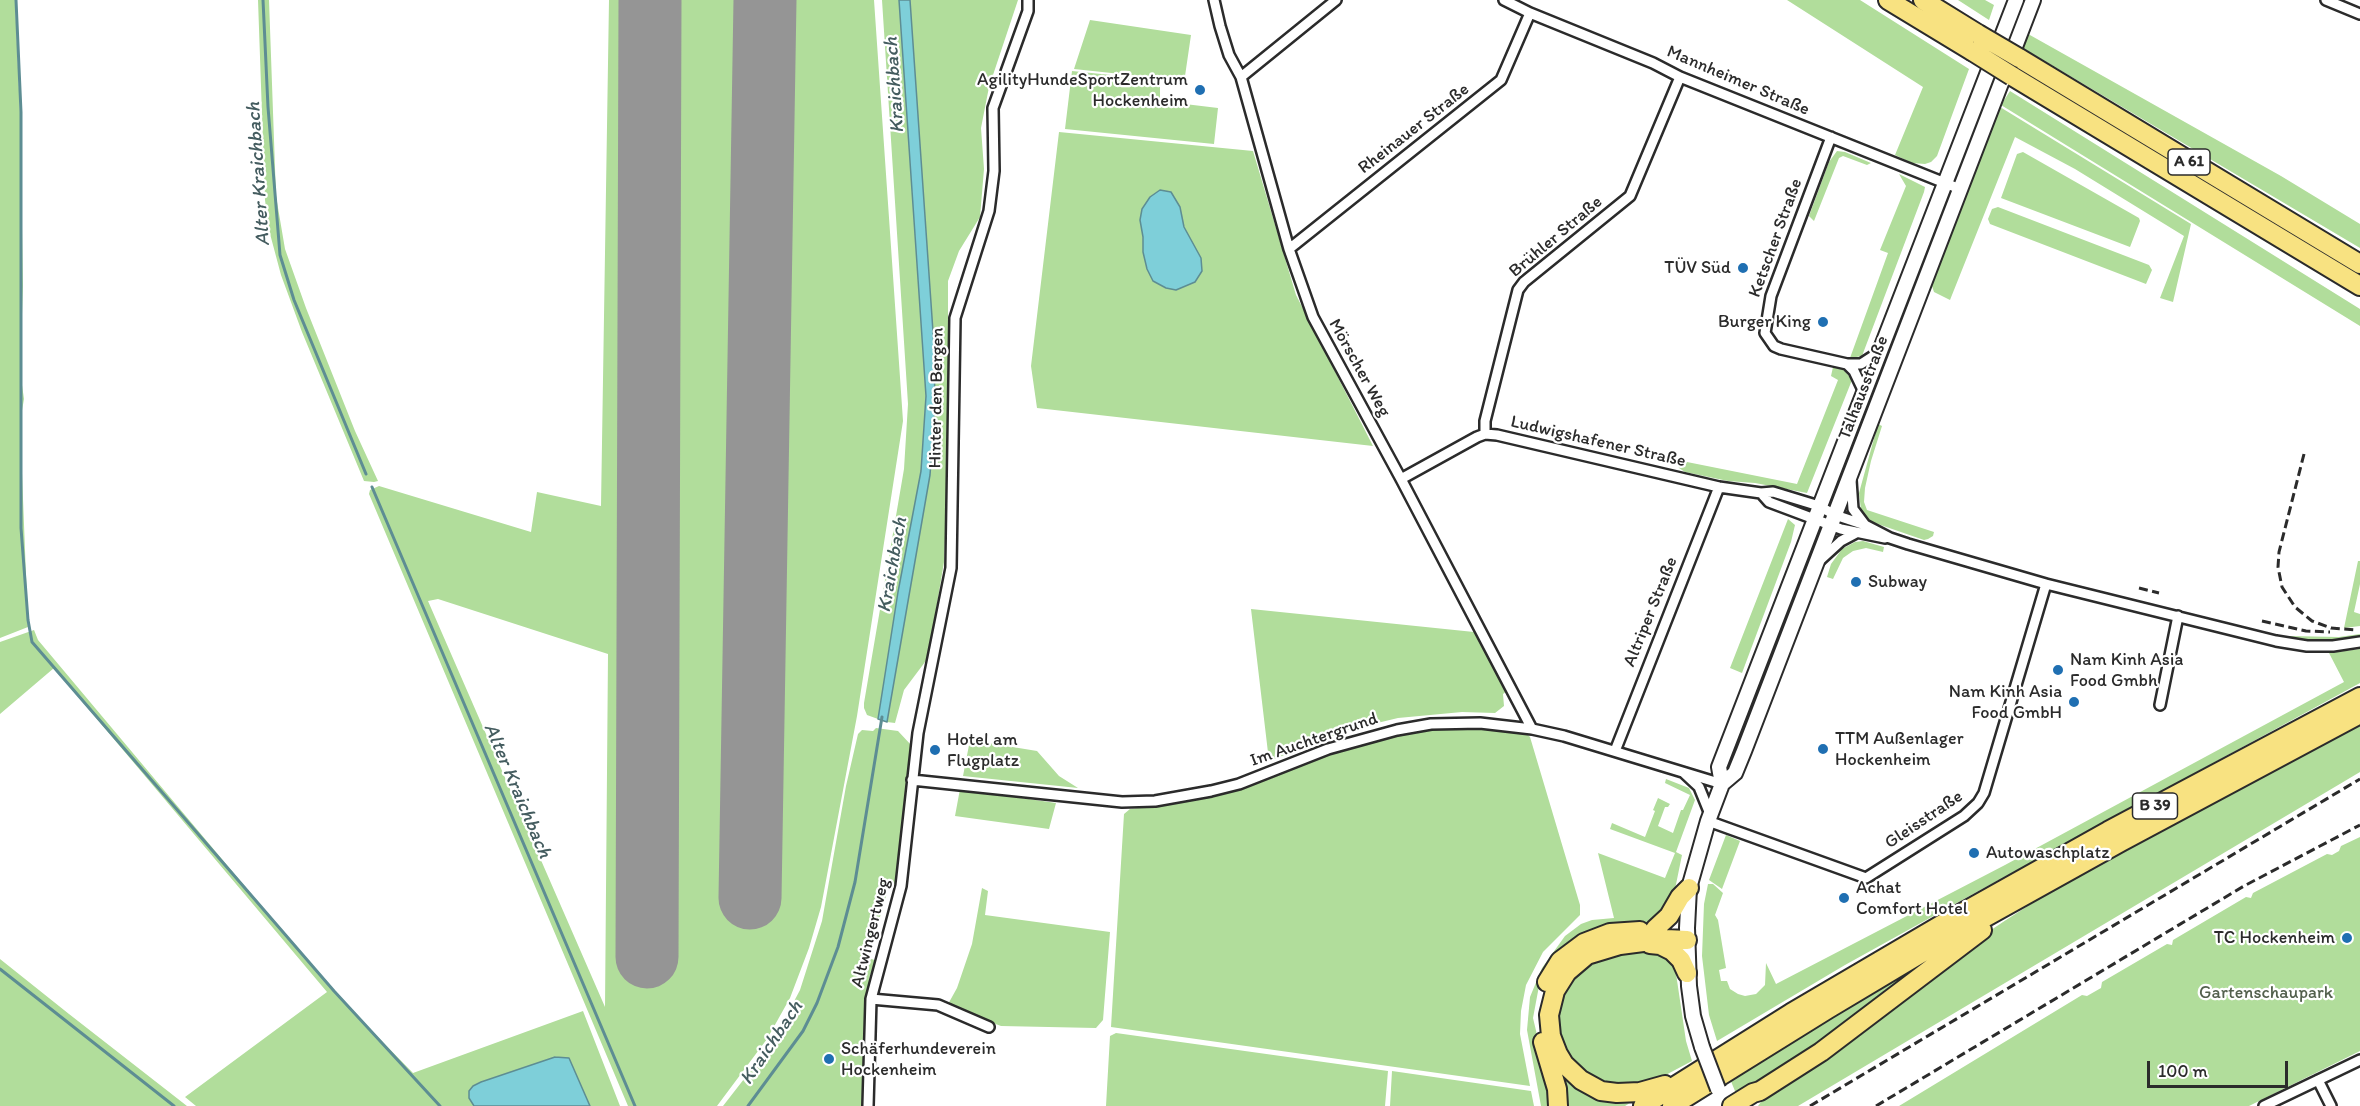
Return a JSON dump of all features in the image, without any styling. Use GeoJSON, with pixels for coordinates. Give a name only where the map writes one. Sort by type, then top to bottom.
{"type":"FeatureCollection","features":[{"type":"Feature","properties":{"kind":"highway","name":"A 61"},"geometry":{"type":"LineString","coordinates":[[1888,0],[2360,286]]}},
{"type":"Feature","properties":{"kind":"highway","name":"A 61"},"geometry":{"type":"LineString","coordinates":[[1923,0],[2360,264]]}},
{"type":"Feature","properties":{"kind":"highway","name":"B 39"},"geometry":{"type":"LineString","coordinates":[[1643,1106],[1791,1013],[1960,913],[2108,831],[2360,697]]}},
{"type":"Feature","properties":{"kind":"highway","name":"B 39"},"geometry":{"type":"LineString","coordinates":[[1672,1106],[1828,1008],[2017,899],[2360,714]]}},
{"type":"Feature","properties":{"kind":"highway"},"geometry":{"type":"LineString","coordinates":[[1655,929],[1669,916],[1680,897],[1689,888]]}},
{"type":"Feature","properties":{"kind":"highway","name":"B 39"},"geometry":{"type":"LineString","coordinates":[[1732,1106],[1753,1093],[1755,1099],[1865,1021],[1993,923],[2017,899]]}},
{"type":"Feature","properties":{"kind":"highway"},"geometry":{"type":"LineString","coordinates":[[1558,1106],[1557,1089],[1539,1026],[1539,1011],[1548,978],[1560,960],[1584,943],[1611,933],[1655,929],[1687,934]]}},
{"type":"Feature","properties":{"kind":"highway"},"geometry":{"type":"LineString","coordinates":[[1679,1083],[1629,1094],[1601,1091],[1586,1084],[1572,1073],[1558,1054],[1551,1036],[1549,1016],[1555,991],[1567,972],[1587,955],[1603,949],[1687,934]]}},
{"type":"Feature","properties":{"kind":"highway"},"geometry":{"type":"LineString","coordinates":[[1640,943],[1660,945],[1671,951],[1681,960],[1687,972]]}},
{"type":"Feature","properties":{"kind":"main road","name":"Talhausstraße"},"geometry":{"type":"LineString","coordinates":[[1722,784],[1719,767],[2016,0]]}},
{"type":"Feature","properties":{"kind":"main road","name":"Talhausstraße"},"geometry":{"type":"LineString","coordinates":[[1726,1106],[1702,1047],[1693,1016],[1687,972],[1689,888],[1709,818],[1722,784],[1735,773],[2033,0]]}},
{"type":"Feature","properties":{"kind":"street","name":"Hinter den Bergen"},"geometry":{"type":"LineString","coordinates":[[918,733],[951,568],[955,318],[989,211],[994,171],[993,108],[1028,11],[1028,0]]}},
{"type":"Feature","properties":{"kind":"street","name":"Mörscher Weg"},"geometry":{"type":"LineString","coordinates":[[1214,0],[1229,55],[1241,76],[1289,249],[1313,317],[1401,478],[1532,729]]}},
{"type":"Feature","properties":{"kind":"street"},"geometry":{"type":"LineString","coordinates":[[1241,76],[1336,0]]}},
{"type":"Feature","properties":{"kind":"street","name":"Mannheimer Straße"},"geometry":{"type":"LineString","coordinates":[[1504,0],[1530,13],[1653,63],[1680,77],[1960,189]]}},
{"type":"Feature","properties":{"kind":"street"},"geometry":{"type":"LineString","coordinates":[[2326,0],[2360,14]]}},
{"type":"Feature","properties":{"kind":"street","name":"Rheinauer Straße"},"geometry":{"type":"LineString","coordinates":[[1289,249],[1501,80],[1530,13]]}},
{"type":"Feature","properties":{"kind":"street","name":"Brühler Straße"},"geometry":{"type":"LineString","coordinates":[[1485,434],[1485,421],[1518,290],[1524,282],[1630,196],[1680,77]]}},
{"type":"Feature","properties":{"kind":"street","name":"Ketscher Straße"},"geometry":{"type":"LineString","coordinates":[[1831,137],[1771,296],[1765,326],[1767,337],[1774,346],[1847,364]]}},
{"type":"Feature","properties":{"kind":"street"},"geometry":{"type":"LineString","coordinates":[[1847,364],[1861,364],[1878,353]]}},
{"type":"Feature","properties":{"kind":"street"},"geometry":{"type":"LineString","coordinates":[[1847,364],[1854,371],[1864,392]]}},
{"type":"Feature","properties":{"kind":"street","name":"Ludwigshafener Straße"},"geometry":{"type":"LineString","coordinates":[[1401,478],[1485,434],[1719,487],[1761,493],[1773,492],[1833,520]]}},
{"type":"Feature","properties":{"kind":"street"},"geometry":{"type":"LineString","coordinates":[[1851,474],[1853,509],[1865,525]]}},
{"type":"Feature","properties":{"kind":"street","name":"Altriper Straße"},"geometry":{"type":"LineString","coordinates":[[1615,751],[1719,487]]}},
{"type":"Feature","properties":{"kind":"street"},"geometry":{"type":"LineString","coordinates":[[1833,520],[1865,525],[1890,538]]}},
{"type":"Feature","properties":{"kind":"street"},"geometry":{"type":"LineString","coordinates":[[1833,520],[1856,533],[1890,538],[2046,584],[2276,641],[2307,646],[2333,646],[2360,642]]}},
{"type":"Feature","properties":{"kind":"street"},"geometry":{"type":"LineString","coordinates":[[1816,564],[1841,541],[1856,533]]}},
{"type":"Feature","properties":{"kind":"street","name":"Gleisstraße"},"geometry":{"type":"LineString","coordinates":[[1709,818],[1866,878],[1971,811],[1984,793],[2046,584]]}},
{"type":"Feature","properties":{"kind":"street"},"geometry":{"type":"LineString","coordinates":[[2160,705],[2178,616]]}},
{"type":"Feature","properties":{"kind":"street","name":"Im Auchtergrund"},"geometry":{"type":"LineString","coordinates":[[912,780],[1122,802],[1155,801],[1239,784],[1328,749],[1397,729],[1453,723],[1480,723],[1532,729],[1615,751],[1722,784]]}},
{"type":"Feature","properties":{"kind":"street","name":"Altwingertweg"},"geometry":{"type":"LineString","coordinates":[[868,1106],[871,999],[901,886],[918,733]]}},
{"type":"Feature","properties":{"kind":"street"},"geometry":{"type":"LineString","coordinates":[[1682,772],[1699,787],[1709,818]]}},
{"type":"Feature","properties":{"kind":"street"},"geometry":{"type":"LineString","coordinates":[[871,999],[938,1005],[989,1027]]}},
{"type":"Feature","properties":{"kind":"street"},"geometry":{"type":"LineString","coordinates":[[2264,1106],[2360,1060]]}},
{"type":"Feature","properties":{"kind":"street"},"geometry":{"type":"LineString","coordinates":[[2318,1080],[2331,1106]]}},
{"type":"Feature","properties":{"kind":"green space"},"geometry":{"type":"Polygon","coordinates":[[[0,0],[15,0],[20,112],[23,286],[20,371],[24,399],[20,422],[28,627],[0,638],[0,0]]]}},
{"type":"Feature","properties":{"kind":"green space"},"geometry":{"type":"Polygon","coordinates":[[[258,0],[269,0],[276,196],[285,249],[355,431],[378,481],[374,482],[364,481],[302,332],[281,275],[269,230],[265,200],[258,0]]]}},
{"type":"Feature","properties":{"kind":"green space"},"geometry":{"type":"Polygon","coordinates":[[[609,0],[874,0],[903,421],[857,716],[821,907],[809,948],[790,998],[767,1039],[717,1106],[628,1106],[369,494],[370,490],[379,486],[531,532],[537,492],[601,506],[609,0]],[[438,599],[428,601],[605,1007],[608,654],[438,599]]]}},
{"type":"Feature","properties":{"kind":"green space"},"geometry":{"type":"Polygon","coordinates":[[[882,0],[899,0],[926,396],[921,471],[898,592],[878,719],[867,715],[864,703],[904,469],[908,404],[882,0]]]}},
{"type":"Feature","properties":{"kind":"green space"},"geometry":{"type":"Polygon","coordinates":[[[910,0],[1018,0],[989,87],[981,128],[984,169],[980,217],[959,251],[948,281],[948,470],[944,562],[928,658],[904,690],[895,723],[887,722],[930,475],[935,408],[934,346],[910,0]]]}},
{"type":"Feature","properties":{"kind":"green space"},"geometry":{"type":"Polygon","coordinates":[[[1787,0],[1860,0],[1969,69],[1937,156],[1931,162],[1912,163],[1895,155],[1923,87],[1787,0]]]}},
{"type":"Feature","properties":{"kind":"green space"},"geometry":{"type":"Polygon","coordinates":[[[1958,0],[1985,0],[1994,5],[1989,20],[1958,0]]]}},
{"type":"Feature","properties":{"kind":"green space"},"geometry":{"type":"Polygon","coordinates":[[[1090,20],[1191,35],[1185,76],[1178,76],[1177,80],[1074,69],[1090,20]]]}},
{"type":"Feature","properties":{"kind":"green space"},"geometry":{"type":"Polygon","coordinates":[[[2021,30],[2281,176],[2360,224],[2360,248],[2016,44],[2021,30]]]}},
{"type":"Feature","properties":{"kind":"green space"},"geometry":{"type":"Polygon","coordinates":[[[1072,71],[1160,80],[1160,101],[1218,108],[1214,144],[1065,129],[1072,71]]]}},
{"type":"Feature","properties":{"kind":"green space"},"geometry":{"type":"Polygon","coordinates":[[[1993,80],[1997,82],[1959,174],[1956,172],[1993,80]]]}},
{"type":"Feature","properties":{"kind":"green space"},"geometry":{"type":"Polygon","coordinates":[[[2010,91],[2360,309],[2360,326],[2001,105],[2010,91]]]}},
{"type":"Feature","properties":{"kind":"green space"},"geometry":{"type":"Polygon","coordinates":[[[2000,107],[2191,224],[2173,302],[2160,298],[2184,236],[2075,169],[2015,137],[1950,300],[1934,292],[1932,286],[2000,107]]]}},
{"type":"Feature","properties":{"kind":"green space"},"geometry":{"type":"Polygon","coordinates":[[[1059,132],[1253,151],[1296,295],[1373,446],[1037,408],[1031,366],[1059,132]]]}},
{"type":"Feature","properties":{"kind":"green space"},"geometry":{"type":"Polygon","coordinates":[[[1837,151],[1871,163],[1867,165],[1843,156],[1839,158],[1814,221],[1809,216],[1829,162],[1837,151]]]}},
{"type":"Feature","properties":{"kind":"green space"},"geometry":{"type":"Polygon","coordinates":[[[2023,152],[2139,218],[2140,221],[2130,247],[2001,198],[2017,154],[2023,152]]]}},
{"type":"Feature","properties":{"kind":"green space"},"geometry":{"type":"Polygon","coordinates":[[[1899,174],[1925,187],[1924,192],[1862,356],[1850,358],[1888,253],[1880,250],[1906,186],[1899,174]]]}},
{"type":"Feature","properties":{"kind":"green space"},"geometry":{"type":"Polygon","coordinates":[[[1998,207],[2149,265],[2152,270],[2146,284],[1990,224],[1988,219],[1992,209],[1998,207]]]}},
{"type":"Feature","properties":{"kind":"green space"},"geometry":{"type":"Polygon","coordinates":[[[1929,242],[1930,252],[1837,494],[1834,493],[1929,242]]]}},
{"type":"Feature","properties":{"kind":"green space"},"geometry":{"type":"Polygon","coordinates":[[[1833,367],[1844,370],[1852,380],[1807,493],[1755,483],[1728,481],[1685,472],[1679,468],[1677,460],[1797,484],[1838,380],[1831,376],[1833,367]]]}},
{"type":"Feature","properties":{"kind":"green space"},"geometry":{"type":"Polygon","coordinates":[[[1878,424],[1882,426],[1865,488],[1864,502],[1867,510],[1934,532],[1933,536],[1928,539],[1924,540],[1869,521],[1861,510],[1859,493],[1878,424]]]}},
{"type":"Feature","properties":{"kind":"green space"},"geometry":{"type":"Polygon","coordinates":[[[1788,519],[1795,525],[1791,542],[1742,673],[1730,668],[1788,519]]]}},
{"type":"Feature","properties":{"kind":"green space"},"geometry":{"type":"Polygon","coordinates":[[[1819,528],[1792,605],[1783,640],[1733,769],[1725,766],[1819,528]]]}},
{"type":"Feature","properties":{"kind":"green space"},"geometry":{"type":"Polygon","coordinates":[[[1863,541],[1884,547],[1883,552],[1866,548],[1853,551],[1843,558],[1833,579],[1827,577],[1831,564],[1842,549],[1855,542],[1863,541]]]}},
{"type":"Feature","properties":{"kind":"green space"},"geometry":{"type":"Polygon","coordinates":[[[2358,561],[2360,561],[2360,584],[2354,612],[2360,614],[2360,626],[2344,628],[2358,561]]]}},
{"type":"Feature","properties":{"kind":"green space"},"geometry":{"type":"Polygon","coordinates":[[[1251,609],[1474,632],[1507,691],[1503,694],[1504,706],[1495,713],[1462,712],[1398,718],[1348,730],[1269,761],[1251,609]]]}},
{"type":"Feature","properties":{"kind":"green space"},"geometry":{"type":"Polygon","coordinates":[[[34,630],[38,640],[331,989],[413,1073],[583,1011],[620,1106],[196,1106],[185,1097],[327,992],[54,668],[0,714],[0,642],[34,630]]]}},
{"type":"Feature","properties":{"kind":"green space"},"geometry":{"type":"Polygon","coordinates":[[[2360,634],[2360,637],[2333,641],[2289,639],[2289,636],[2339,637],[2360,634]]]}},
{"type":"Feature","properties":{"kind":"green space"},"geometry":{"type":"Polygon","coordinates":[[[2360,649],[2360,683],[1845,965],[1717,1041],[1709,1015],[1702,956],[1704,904],[1708,884],[1713,884],[1723,893],[1715,915],[1718,920],[1726,968],[1719,970],[1721,981],[1727,981],[1730,989],[1738,994],[1745,996],[1756,994],[1765,985],[1766,963],[1776,984],[2005,865],[2344,682],[2329,653],[2360,649]]]}},
{"type":"Feature","properties":{"kind":"green space"},"geometry":{"type":"Polygon","coordinates":[[[2360,721],[2360,772],[1798,1106],[1758,1106],[1764,1098],[1958,952],[2048,893],[2360,721]]]}},
{"type":"Feature","properties":{"kind":"green space"},"geometry":{"type":"Polygon","coordinates":[[[876,728],[898,731],[912,746],[898,887],[889,886],[868,958],[878,961],[870,975],[867,995],[863,1106],[723,1106],[772,1043],[800,990],[822,921],[846,786],[858,734],[862,730],[873,731],[876,728]]]}},
{"type":"Feature","properties":{"kind":"green space"},"geometry":{"type":"Polygon","coordinates":[[[1466,728],[1526,733],[1530,737],[1580,905],[1580,915],[1543,952],[1526,985],[1521,1011],[1520,1034],[1530,1086],[1111,1027],[1124,814],[1130,809],[1179,803],[1233,791],[1272,778],[1329,754],[1395,735],[1426,730],[1466,728]]]}},
{"type":"Feature","properties":{"kind":"green space"},"geometry":{"type":"Polygon","coordinates":[[[970,740],[1037,751],[1059,776],[1078,788],[963,776],[970,740]]]}},
{"type":"Feature","properties":{"kind":"green space"},"geometry":{"type":"Polygon","coordinates":[[[1666,779],[1689,788],[1695,800],[1676,852],[1682,855],[1673,899],[1658,917],[1647,922],[1625,923],[1551,963],[1539,986],[1533,1018],[1554,1106],[1541,1106],[1527,1030],[1530,997],[1542,968],[1565,936],[1581,924],[1592,920],[1614,918],[1598,853],[1665,878],[1675,853],[1610,829],[1612,823],[1645,837],[1658,798],[1670,804],[1665,807],[1658,826],[1673,833],[1681,810],[1690,795],[1665,783],[1666,779]]]}},
{"type":"Feature","properties":{"kind":"green space"},"geometry":{"type":"Polygon","coordinates":[[[960,789],[1056,803],[1049,829],[955,816],[960,789]]]}},
{"type":"Feature","properties":{"kind":"green space"},"geometry":{"type":"Polygon","coordinates":[[[1726,835],[1740,841],[1722,889],[1709,880],[1726,835]]]}},
{"type":"Feature","properties":{"kind":"green space","name":"Gartenschaupark"},"geometry":{"type":"Polygon","coordinates":[[[2360,837],[2360,1051],[2249,1106],[1899,1106],[2082,995],[2087,996],[2101,988],[2102,982],[2167,944],[2172,945],[2173,940],[2246,897],[2251,898],[2253,893],[2327,854],[2332,855],[2339,851],[2341,846],[2360,837]]]}},
{"type":"Feature","properties":{"kind":"green space"},"geometry":{"type":"Polygon","coordinates":[[[982,888],[988,891],[985,915],[1110,932],[1103,1020],[1096,1028],[1001,1026],[947,1006],[957,988],[972,944],[982,888]]]}},
{"type":"Feature","properties":{"kind":"green space"},"geometry":{"type":"Polygon","coordinates":[[[1670,934],[1669,936],[1618,940],[1590,949],[1573,960],[1555,982],[1548,1000],[1546,1027],[1547,1038],[1559,1064],[1572,1079],[1589,1091],[1611,1097],[1635,1098],[1625,1106],[1563,1106],[1560,1085],[1542,1025],[1545,998],[1558,972],[1572,956],[1596,942],[1616,937],[1670,934]]]}},
{"type":"Feature","properties":{"kind":"green space"},"geometry":{"type":"Polygon","coordinates":[[[1656,950],[1674,960],[1686,1041],[1692,1061],[1643,1087],[1596,1084],[1567,1059],[1554,1015],[1575,969],[1617,951],[1656,950]]]}},
{"type":"Feature","properties":{"kind":"green space"},"geometry":{"type":"Polygon","coordinates":[[[1934,957],[1895,991],[1757,1086],[1735,1091],[1730,1079],[1934,957]]]}},
{"type":"Feature","properties":{"kind":"green space"},"geometry":{"type":"Polygon","coordinates":[[[0,959],[69,1014],[187,1106],[0,1106],[0,959]]]}},
{"type":"Feature","properties":{"kind":"green space"},"geometry":{"type":"Polygon","coordinates":[[[1116,1033],[1388,1071],[1385,1106],[1106,1106],[1110,1036],[1116,1033]]]}},
{"type":"Feature","properties":{"kind":"green space"},"geometry":{"type":"Polygon","coordinates":[[[1392,1071],[1531,1091],[1534,1106],[1390,1106],[1392,1071]]]}},
{"type":"Feature","properties":{"kind":"water"},"geometry":{"type":"Polygon","coordinates":[[[899,0],[910,0],[934,346],[935,408],[930,475],[887,722],[878,719],[898,592],[921,471],[926,396],[899,0]]]}},
{"type":"Feature","properties":{"kind":"water"},"geometry":{"type":"Polygon","coordinates":[[[1160,190],[1171,192],[1180,207],[1184,227],[1201,258],[1202,271],[1195,282],[1176,290],[1153,281],[1143,252],[1140,220],[1142,209],[1150,197],[1160,190]]]}},
{"type":"Feature","properties":{"kind":"water"},"geometry":{"type":"Polygon","coordinates":[[[555,1057],[569,1058],[590,1106],[474,1106],[469,1098],[469,1091],[481,1082],[555,1057]]]}},
{"type":"Feature","properties":{"kind":"waterway"},"geometry":{"type":"LineString","coordinates":[[16,0],[21,112],[21,528],[28,620],[32,642],[334,991],[440,1106]]}},
{"type":"Feature","properties":{"kind":"waterway","name":"Alter Kraichbach"},"geometry":{"type":"LineString","coordinates":[[263,0],[268,107],[280,255],[294,300],[366,474]]}},
{"type":"Feature","properties":{"kind":"waterway","name":"Alter Kraichbach"},"geometry":{"type":"LineString","coordinates":[[372,487],[635,1106]]}},
{"type":"Feature","properties":{"kind":"waterway","name":"Kraichbach"},"geometry":{"type":"LineString","coordinates":[[748,1106],[803,1031],[817,1003],[838,947],[855,882],[882,717]]}},
{"type":"Feature","properties":{"kind":"waterway"},"geometry":{"type":"LineString","coordinates":[[0,969],[174,1106]]}},
{"type":"Feature","properties":{"kind":"runway"},"geometry":{"type":"LineString","coordinates":[[647,957],[650,0]]}},
{"type":"Feature","properties":{"kind":"runway"},"geometry":{"type":"LineString","coordinates":[[750,898],[765,0]]}},
{"type":"Feature","properties":{"kind":"railway"},"geometry":{"type":"LineString","coordinates":[[2304,454],[2279,552],[2278,567],[2282,587],[2295,607],[2312,621],[2331,628],[2357,630]]}},
{"type":"Feature","properties":{"kind":"railway"},"geometry":{"type":"LineString","coordinates":[[2139,588],[2159,593]]}},
{"type":"Feature","properties":{"kind":"railway"},"geometry":{"type":"LineString","coordinates":[[2262,621],[2306,631],[2330,632]]}},
{"type":"Feature","properties":{"kind":"railway"},"geometry":{"type":"LineString","coordinates":[[1810,1106],[2360,779]]}},
{"type":"Feature","properties":{"kind":"railway"},"geometry":{"type":"LineString","coordinates":[[1876,1106],[2244,886],[2360,825]]}},
{"type":"Feature","properties":{"kind":"place","name":"AgilityHundeSportZentrum Hockenheim"},"geometry":{"type":"Point","coordinates":[1200,90]}},
{"type":"Feature","properties":{"kind":"place","name":"TÜV Süd"},"geometry":{"type":"Point","coordinates":[1743,268]}},
{"type":"Feature","properties":{"kind":"place","name":"Burger King"},"geometry":{"type":"Point","coordinates":[1823,322]}},
{"type":"Feature","properties":{"kind":"place","name":"Subway"},"geometry":{"type":"Point","coordinates":[1856,582]}},
{"type":"Feature","properties":{"kind":"place","name":"Nam Kinh Asia Food Gmbh"},"geometry":{"type":"Point","coordinates":[2058,670]}},
{"type":"Feature","properties":{"kind":"place","name":"Nam Kinh Asia Food GmbH"},"geometry":{"type":"Point","coordinates":[2074,702]}},
{"type":"Feature","properties":{"kind":"place","name":"TTM Außenlager Hockenheim"},"geometry":{"type":"Point","coordinates":[1823,749]}},
{"type":"Feature","properties":{"kind":"place","name":"Hotel am Flugplatz"},"geometry":{"type":"Point","coordinates":[935,750]}},
{"type":"Feature","properties":{"kind":"place","name":"Autowaschplatz"},"geometry":{"type":"Point","coordinates":[1974,853]}},
{"type":"Feature","properties":{"kind":"place","name":"Achat Comfort Hotel"},"geometry":{"type":"Point","coordinates":[1844,898]}},
{"type":"Feature","properties":{"kind":"place","name":"TC Hockenheim"},"geometry":{"type":"Point","coordinates":[2347,938]}},
{"type":"Feature","properties":{"kind":"place","name":"Schäferhundeverein Hockenheim"},"geometry":{"type":"Point","coordinates":[829,1059]}}]}
